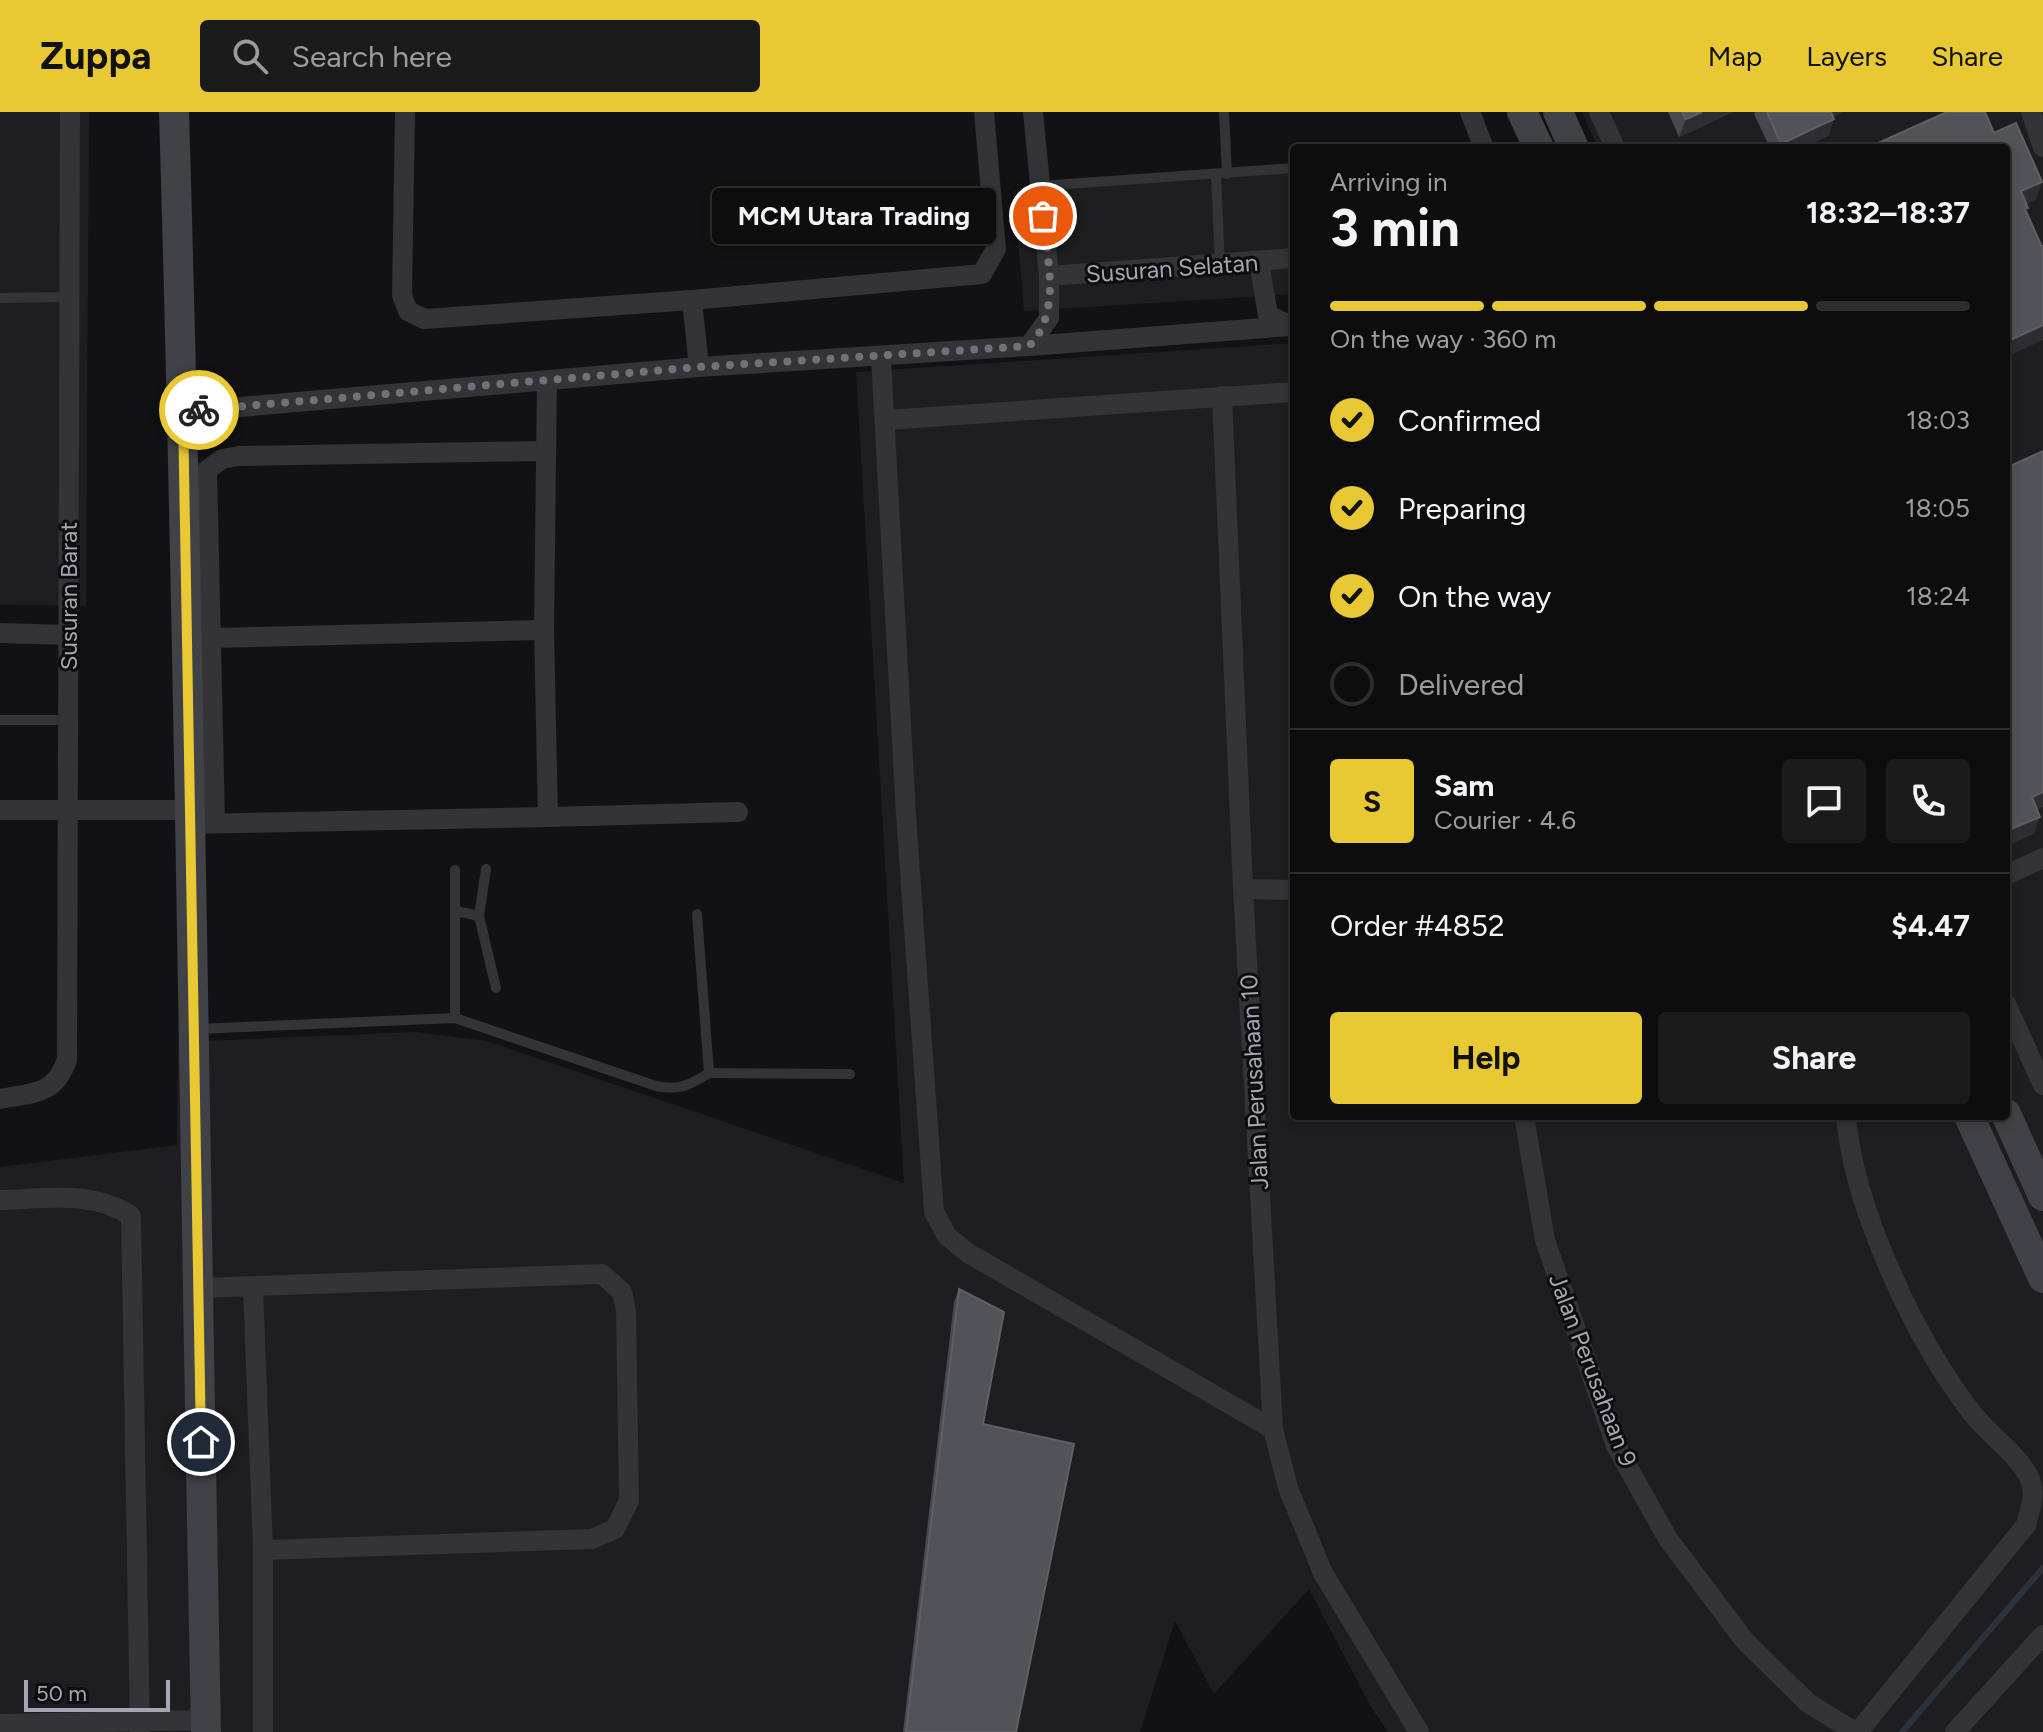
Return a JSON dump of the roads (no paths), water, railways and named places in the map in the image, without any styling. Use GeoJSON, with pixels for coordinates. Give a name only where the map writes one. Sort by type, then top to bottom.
{"type":"FeatureCollection","features":[{"type":"Feature","properties":{"kind":"street","name":"Susuran Barat"},"geometry":{"type":"LineString","coordinates":[[0,1099],[49,1089],[60,1080],[67,1060],[70,112]]}},
{"type":"Feature","properties":{"kind":"street"},"geometry":{"type":"LineString","coordinates":[[174,112],[183,412],[200,642]]}},
{"type":"Feature","properties":{"kind":"street"},"geometry":{"type":"LineString","coordinates":[[405,112],[402,295],[408,311],[424,319],[692,300],[982,274],[996,249],[984,112]]}},
{"type":"Feature","properties":{"kind":"street"},"geometry":{"type":"LineString","coordinates":[[1029,346],[1049,318],[1049,276],[1033,112]]}},
{"type":"Feature","properties":{"kind":"street"},"geometry":{"type":"LineString","coordinates":[[1470,112],[1482,144]]}},
{"type":"Feature","properties":{"kind":"street"},"geometry":{"type":"LineString","coordinates":[[1522,112],[1537,144]]}},
{"type":"Feature","properties":{"kind":"street"},"geometry":{"type":"LineString","coordinates":[[1558,112],[1572,144]]}},
{"type":"Feature","properties":{"kind":"street"},"geometry":{"type":"LineString","coordinates":[[1599,112],[1613,144]]}},
{"type":"Feature","properties":{"kind":"street"},"geometry":{"type":"LineString","coordinates":[[2031,112],[2043,147]]}},
{"type":"Feature","properties":{"kind":"street","name":"Susuran Selatan"},"geometry":{"type":"LineString","coordinates":[[1049,276],[1290,258]]}},
{"type":"Feature","properties":{"kind":"street"},"geometry":{"type":"LineString","coordinates":[[1259,262],[1268,315],[1290,325]]}},
{"type":"Feature","properties":{"kind":"street"},"geometry":{"type":"LineString","coordinates":[[692,300],[699,367]]}},
{"type":"Feature","properties":{"kind":"street"},"geometry":{"type":"LineString","coordinates":[[183,412],[699,367],[881,358],[1290,326]]}},
{"type":"Feature","properties":{"kind":"street"},"geometry":{"type":"LineString","coordinates":[[881,358],[905,799],[934,1212],[947,1236],[968,1253],[1273,1429]]}},
{"type":"Feature","properties":{"kind":"street"},"geometry":{"type":"LineString","coordinates":[[547,381],[544,630],[548,817]]}},
{"type":"Feature","properties":{"kind":"street"},"geometry":{"type":"LineString","coordinates":[[886,420],[1290,392]]}},
{"type":"Feature","properties":{"kind":"street","name":"Jalan Perusahaan 10"},"geometry":{"type":"LineString","coordinates":[[1222,396],[1243,889],[1273,1429],[1288,1488],[1323,1573],[1419,1732]]}},
{"type":"Feature","properties":{"kind":"street"},"geometry":{"type":"LineString","coordinates":[[0,1724],[206,1726],[199,1288],[191,1029],[207,470],[222,459],[545,451]]}},
{"type":"Feature","properties":{"kind":"street"},"geometry":{"type":"LineString","coordinates":[[200,642],[544,630]]}},
{"type":"Feature","properties":{"kind":"street"},"geometry":{"type":"LineString","coordinates":[[0,633],[68,635]]}},
{"type":"Feature","properties":{"kind":"street"},"geometry":{"type":"LineString","coordinates":[[0,810],[197,819],[548,817],[738,812]]}},
{"type":"Feature","properties":{"kind":"street"},"geometry":{"type":"LineString","coordinates":[[2010,873],[2043,858]]}},
{"type":"Feature","properties":{"kind":"street"},"geometry":{"type":"LineString","coordinates":[[1243,889],[1290,890]]}},
{"type":"Feature","properties":{"kind":"street"},"geometry":{"type":"LineString","coordinates":[[2010,1013],[2043,1085]]}},
{"type":"Feature","properties":{"kind":"street","name":"Jalan Perusahaan 9"},"geometry":{"type":"LineString","coordinates":[[1525,1120],[1545,1240],[1616,1446],[1668,1539],[1745,1641],[1808,1703],[1857,1732]]}},
{"type":"Feature","properties":{"kind":"street"},"geometry":{"type":"LineString","coordinates":[[1846,1120],[1848,1140],[1880,1244],[1922,1336],[1971,1413],[2029,1477],[2033,1497],[2026,1525],[1857,1732]]}},
{"type":"Feature","properties":{"kind":"street"},"geometry":{"type":"LineString","coordinates":[[1971,1120],[2043,1278]]}},
{"type":"Feature","properties":{"kind":"street"},"geometry":{"type":"LineString","coordinates":[[2009,1120],[2043,1196]]}},
{"type":"Feature","properties":{"kind":"street"},"geometry":{"type":"LineString","coordinates":[[0,1200],[94,1198],[113,1204],[131,1216],[140,1726]]}},
{"type":"Feature","properties":{"kind":"street"},"geometry":{"type":"LineString","coordinates":[[199,1288],[602,1274],[622,1292],[626,1310],[629,1501],[615,1529],[592,1539],[263,1550]]}},
{"type":"Feature","properties":{"kind":"street"},"geometry":{"type":"LineString","coordinates":[[253,1287],[263,1550],[263,1732]]}},
{"type":"Feature","properties":{"kind":"street"},"geometry":{"type":"LineString","coordinates":[[1955,1732],[2043,1635]]}},
{"type":"Feature","properties":{"kind":"lane"},"geometry":{"type":"LineString","coordinates":[[1220,265],[1224,112]]}},
{"type":"Feature","properties":{"kind":"lane"},"geometry":{"type":"LineString","coordinates":[[1039,186],[1290,168]]}},
{"type":"Feature","properties":{"kind":"lane"},"geometry":{"type":"LineString","coordinates":[[0,298],[68,297]]}},
{"type":"Feature","properties":{"kind":"lane"},"geometry":{"type":"LineString","coordinates":[[0,720],[68,720]]}},
{"type":"Feature","properties":{"kind":"lane"},"geometry":{"type":"LineString","coordinates":[[486,869],[479,916],[496,988]]}},
{"type":"Feature","properties":{"kind":"lane"},"geometry":{"type":"LineString","coordinates":[[455,870],[455,1018]]}},
{"type":"Feature","properties":{"kind":"lane"},"geometry":{"type":"LineString","coordinates":[[456,911],[479,916]]}},
{"type":"Feature","properties":{"kind":"lane"},"geometry":{"type":"LineString","coordinates":[[697,914],[709,1073]]}},
{"type":"Feature","properties":{"kind":"lane"},"geometry":{"type":"LineString","coordinates":[[191,1029],[455,1018],[672,1090],[686,1087],[709,1073],[850,1074]]}},
{"type":"Feature","properties":{"kind":"waterway"},"geometry":{"type":"LineString","coordinates":[[1902,1732],[2043,1568]]}},
{"type":"Feature","properties":{"kind":"place","name":"MCM Utara Trading"},"geometry":{"type":"Point","coordinates":[1043,216]}}]}
